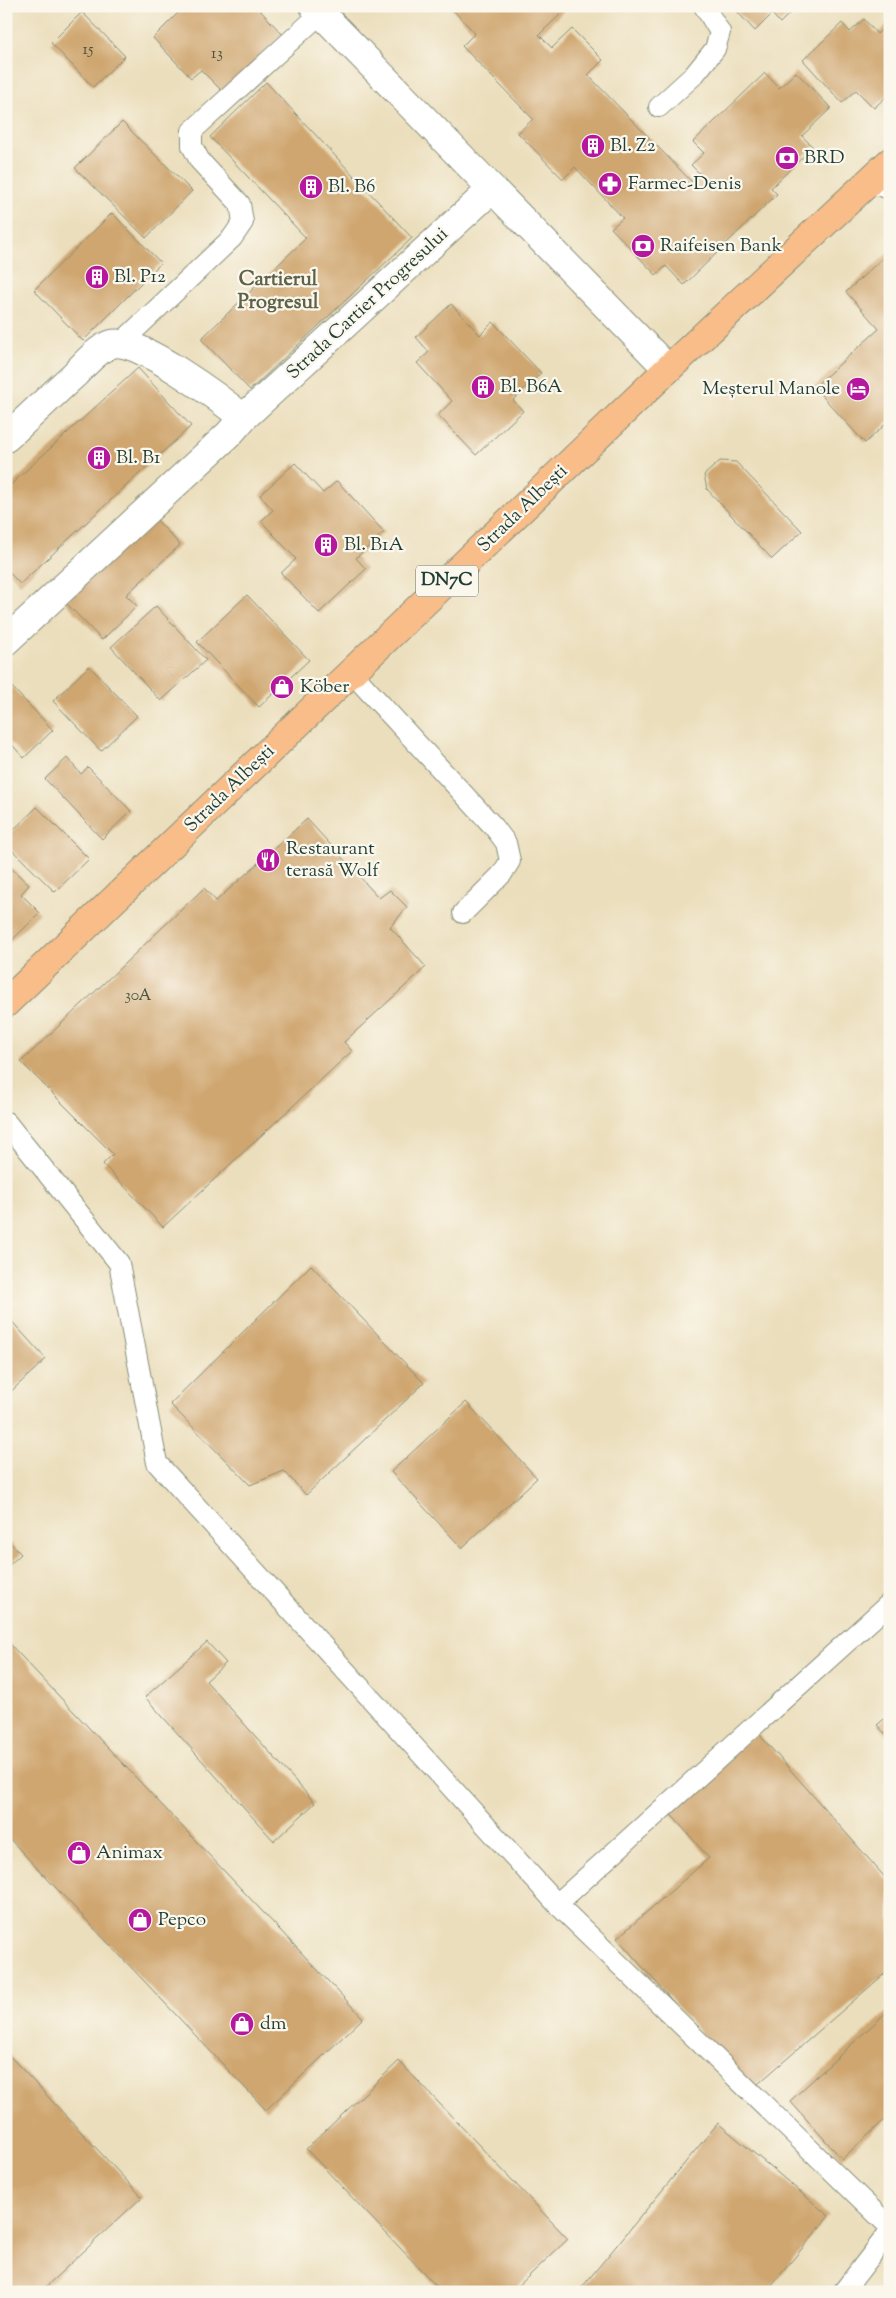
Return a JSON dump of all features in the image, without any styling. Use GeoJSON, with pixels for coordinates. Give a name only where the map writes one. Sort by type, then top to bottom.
{"type":"FeatureCollection","features":[{"type":"Feature","properties":{"kind":"main road","name":"Strada Albești"},"geometry":{"type":"LineString","coordinates":[[6,1003],[668,369],[879,185],[890,162]]}},
{"type":"Feature","properties":{"kind":"street"},"geometry":{"type":"LineString","coordinates":[[317,10],[668,369]]}},
{"type":"Feature","properties":{"kind":"street","name":"Strada Cartier Progresului"},"geometry":{"type":"LineString","coordinates":[[6,640],[229,434],[243,418],[492,190]]}},
{"type":"Feature","properties":{"kind":"street"},"geometry":{"type":"LineString","coordinates":[[6,438],[91,358],[110,344],[122,342],[146,351],[230,406],[243,418]]}},
{"type":"Feature","properties":{"kind":"lane"},"geometry":{"type":"LineString","coordinates":[[659,107],[694,75],[715,49],[720,32],[704,6]]}},
{"type":"Feature","properties":{"kind":"lane"},"geometry":{"type":"LineString","coordinates":[[122,342],[232,238],[243,222],[240,204],[200,161],[192,146],[192,130],[317,10]]}},
{"type":"Feature","properties":{"kind":"lane"},"geometry":{"type":"LineString","coordinates":[[351,672],[397,719],[506,843],[510,861],[502,874],[463,913]]}},
{"type":"Feature","properties":{"kind":"lane"},"geometry":{"type":"LineString","coordinates":[[6,1122],[119,1263],[158,1463],[557,1904],[890,2227]]}},
{"type":"Feature","properties":{"kind":"lane"},"geometry":{"type":"LineString","coordinates":[[557,1904],[890,1603]]}},
{"type":"Feature","properties":{"kind":"lane"},"geometry":{"type":"LineString","coordinates":[[843,2292],[890,2231]]}},
{"type":"Feature","properties":{"kind":"building"},"geometry":{"type":"Polygon","coordinates":[[[185,6],[256,6],[285,37],[224,93],[201,70],[191,78],[153,38],[185,6]]]}},
{"type":"Feature","properties":{"kind":"building","name":"Bl. Z2"},"geometry":{"type":"Polygon","coordinates":[[[449,6],[569,6],[539,35],[552,48],[572,29],[603,60],[588,75],[692,182],[700,174],[691,165],[704,153],[693,142],[765,73],[779,88],[796,72],[831,108],[802,136],[813,147],[771,188],[777,194],[684,285],[666,266],[656,275],[611,228],[623,218],[575,167],[563,179],[518,133],[533,119],[462,46],[475,33],[449,6]]]}},
{"type":"Feature","properties":{"kind":"building"},"geometry":{"type":"Polygon","coordinates":[[[732,6],[797,6],[780,23],[772,14],[755,31],[732,6]]]}},
{"type":"Feature","properties":{"kind":"building"},"geometry":{"type":"Polygon","coordinates":[[[82,12],[125,56],[93,87],[51,43],[82,12]]]}},
{"type":"Feature","properties":{"kind":"building"},"geometry":{"type":"Polygon","coordinates":[[[864,19],[877,34],[890,22],[890,93],[874,108],[856,90],[842,103],[803,60],[842,23],[850,32],[864,19]]]}},
{"type":"Feature","properties":{"kind":"building","name":"Bl. B6"},"geometry":{"type":"Polygon","coordinates":[[[266,82],[412,238],[250,390],[201,339],[306,238],[210,137],[266,82]]]}},
{"type":"Feature","properties":{"kind":"building","name":"Bl. P12"},"geometry":{"type":"Polygon","coordinates":[[[122,122],[192,191],[146,238],[75,168],[122,122]]]}},
{"type":"Feature","properties":{"kind":"building","name":"Bl. P12"},"geometry":{"type":"Polygon","coordinates":[[[112,213],[161,263],[83,341],[34,290],[112,213]]]}},
{"type":"Feature","properties":{"kind":"building"},"geometry":{"type":"Polygon","coordinates":[[[888,253],[890,420],[865,443],[814,387],[879,329],[846,292],[888,253]]]}},
{"type":"Feature","properties":{"kind":"building","name":"Bl. B6A"},"geometry":{"type":"Polygon","coordinates":[[[451,304],[480,335],[493,322],[541,373],[513,400],[523,411],[476,455],[438,415],[452,401],[417,363],[429,352],[416,337],[451,304]]]}},
{"type":"Feature","properties":{"kind":"building","name":"Bl. B1"},"geometry":{"type":"Polygon","coordinates":[[[138,368],[191,426],[20,584],[6,569],[6,489],[138,368]]]}},
{"type":"Feature","properties":{"kind":"building"},"geometry":{"type":"Polygon","coordinates":[[[720,461],[736,462],[802,531],[772,559],[707,489],[704,475],[720,461]]]}},
{"type":"Feature","properties":{"kind":"building","name":"Bl. B1A"},"geometry":{"type":"Polygon","coordinates":[[[295,463],[323,493],[337,481],[384,532],[356,558],[366,569],[319,613],[281,573],[296,559],[261,521],[273,510],[260,495],[295,463]]]}},
{"type":"Feature","properties":{"kind":"building"},"geometry":{"type":"Polygon","coordinates":[[[155,518],[180,545],[126,595],[137,606],[102,640],[65,602],[155,518]]]}},
{"type":"Feature","properties":{"kind":"building"},"geometry":{"type":"Polygon","coordinates":[[[247,595],[309,660],[259,707],[197,642],[247,595]]]}},
{"type":"Feature","properties":{"kind":"building"},"geometry":{"type":"Polygon","coordinates":[[[156,606],[206,660],[161,701],[111,647],[156,606]]]}},
{"type":"Feature","properties":{"kind":"building"},"geometry":{"type":"Polygon","coordinates":[[[89,666],[137,716],[101,751],[53,701],[89,666]]]}},
{"type":"Feature","properties":{"kind":"building"},"geometry":{"type":"Polygon","coordinates":[[[6,681],[53,730],[24,758],[6,738],[6,681]]]}},
{"type":"Feature","properties":{"kind":"building"},"geometry":{"type":"Polygon","coordinates":[[[67,758],[81,774],[88,767],[131,811],[102,839],[45,779],[67,758]]]}},
{"type":"Feature","properties":{"kind":"building"},"geometry":{"type":"Polygon","coordinates":[[[37,807],[89,859],[55,892],[6,844],[6,837],[37,807]]]}},
{"type":"Feature","properties":{"kind":"building"},"geometry":{"type":"Polygon","coordinates":[[[307,819],[379,898],[390,890],[407,907],[390,927],[426,967],[344,1042],[352,1051],[163,1227],[103,1164],[113,1154],[21,1062],[204,888],[216,901],[307,819]]]}},
{"type":"Feature","properties":{"kind":"building"},"geometry":{"type":"Polygon","coordinates":[[[6,863],[29,885],[21,894],[40,913],[8,944],[6,942],[6,863]]]}},
{"type":"Feature","properties":{"kind":"building"},"geometry":{"type":"Polygon","coordinates":[[[311,1265],[424,1383],[306,1495],[284,1471],[250,1485],[170,1404],[311,1265]]]}},
{"type":"Feature","properties":{"kind":"building"},"geometry":{"type":"Polygon","coordinates":[[[6,1315],[46,1359],[6,1396],[6,1315]]]}},
{"type":"Feature","properties":{"kind":"building"},"geometry":{"type":"Polygon","coordinates":[[[466,1402],[537,1478],[462,1548],[391,1472],[466,1402]]]}},
{"type":"Feature","properties":{"kind":"building"},"geometry":{"type":"Polygon","coordinates":[[[6,1538],[21,1554],[6,1568],[6,1538]]]}},
{"type":"Feature","properties":{"kind":"building"},"geometry":{"type":"Polygon","coordinates":[[[6,1640],[363,2018],[266,2110],[6,1835],[6,1640]]]}},
{"type":"Feature","properties":{"kind":"building"},"geometry":{"type":"Polygon","coordinates":[[[207,1642],[226,1663],[206,1681],[315,1803],[274,1841],[145,1697],[207,1642]]]}},
{"type":"Feature","properties":{"kind":"building"},"geometry":{"type":"Polygon","coordinates":[[[890,1714],[890,1739],[877,1725],[890,1714]]]}},
{"type":"Feature","properties":{"kind":"building"},"geometry":{"type":"Polygon","coordinates":[[[757,1732],[890,1883],[890,1969],[751,2090],[617,1938],[709,1858],[668,1811],[757,1732]]]}},
{"type":"Feature","properties":{"kind":"building"},"geometry":{"type":"Polygon","coordinates":[[[890,2009],[890,2115],[842,2159],[790,2101],[890,2009]]]}},
{"type":"Feature","properties":{"kind":"building"},"geometry":{"type":"Polygon","coordinates":[[[6,2052],[142,2197],[40,2292],[6,2292],[6,2052]]]}},
{"type":"Feature","properties":{"kind":"building"},"geometry":{"type":"Polygon","coordinates":[[[399,2061],[568,2239],[512,2292],[442,2292],[306,2149],[399,2061]]]}},
{"type":"Feature","properties":{"kind":"building"},"geometry":{"type":"Polygon","coordinates":[[[718,2123],[829,2216],[766,2292],[578,2292],[718,2123]]]}},
{"type":"Feature","properties":{"kind":"place","name":"Bl. Z2"},"geometry":{"type":"Point","coordinates":[593,146]}},
{"type":"Feature","properties":{"kind":"place","name":"BRD"},"geometry":{"type":"Point","coordinates":[787,158]}},
{"type":"Feature","properties":{"kind":"place","name":"Farmec-Denis"},"geometry":{"type":"Point","coordinates":[610,184]}},
{"type":"Feature","properties":{"kind":"place","name":"Bl. B6"},"geometry":{"type":"Point","coordinates":[311,187]}},
{"type":"Feature","properties":{"kind":"place","name":"Raifeisen Bank"},"geometry":{"type":"Point","coordinates":[643,246]}},
{"type":"Feature","properties":{"kind":"place","name":"Bl. P12"},"geometry":{"type":"Point","coordinates":[97,277]}},
{"type":"Feature","properties":{"kind":"place","name":"Bl. B6A"},"geometry":{"type":"Point","coordinates":[483,387]}},
{"type":"Feature","properties":{"kind":"place","name":"Meșterul Manole"},"geometry":{"type":"Point","coordinates":[858,389]}},
{"type":"Feature","properties":{"kind":"place","name":"Bl. B1"},"geometry":{"type":"Point","coordinates":[99,458]}},
{"type":"Feature","properties":{"kind":"place","name":"Bl. B1A"},"geometry":{"type":"Point","coordinates":[326,545]}},
{"type":"Feature","properties":{"kind":"place","name":"Köber"},"geometry":{"type":"Point","coordinates":[282,687]}},
{"type":"Feature","properties":{"kind":"place","name":"Restaurant terasă Wolf"},"geometry":{"type":"Point","coordinates":[268,860]}},
{"type":"Feature","properties":{"kind":"place","name":"Animax"},"geometry":{"type":"Point","coordinates":[79,1853]}},
{"type":"Feature","properties":{"kind":"place","name":"Pepco"},"geometry":{"type":"Point","coordinates":[140,1920]}},
{"type":"Feature","properties":{"kind":"place","name":"dm"},"geometry":{"type":"Point","coordinates":[242,2024]}},
{"type":"Feature","properties":{"kind":"district","name":"Cartierul Progresul"},"geometry":{"type":"Point","coordinates":[278,292]}}]}
